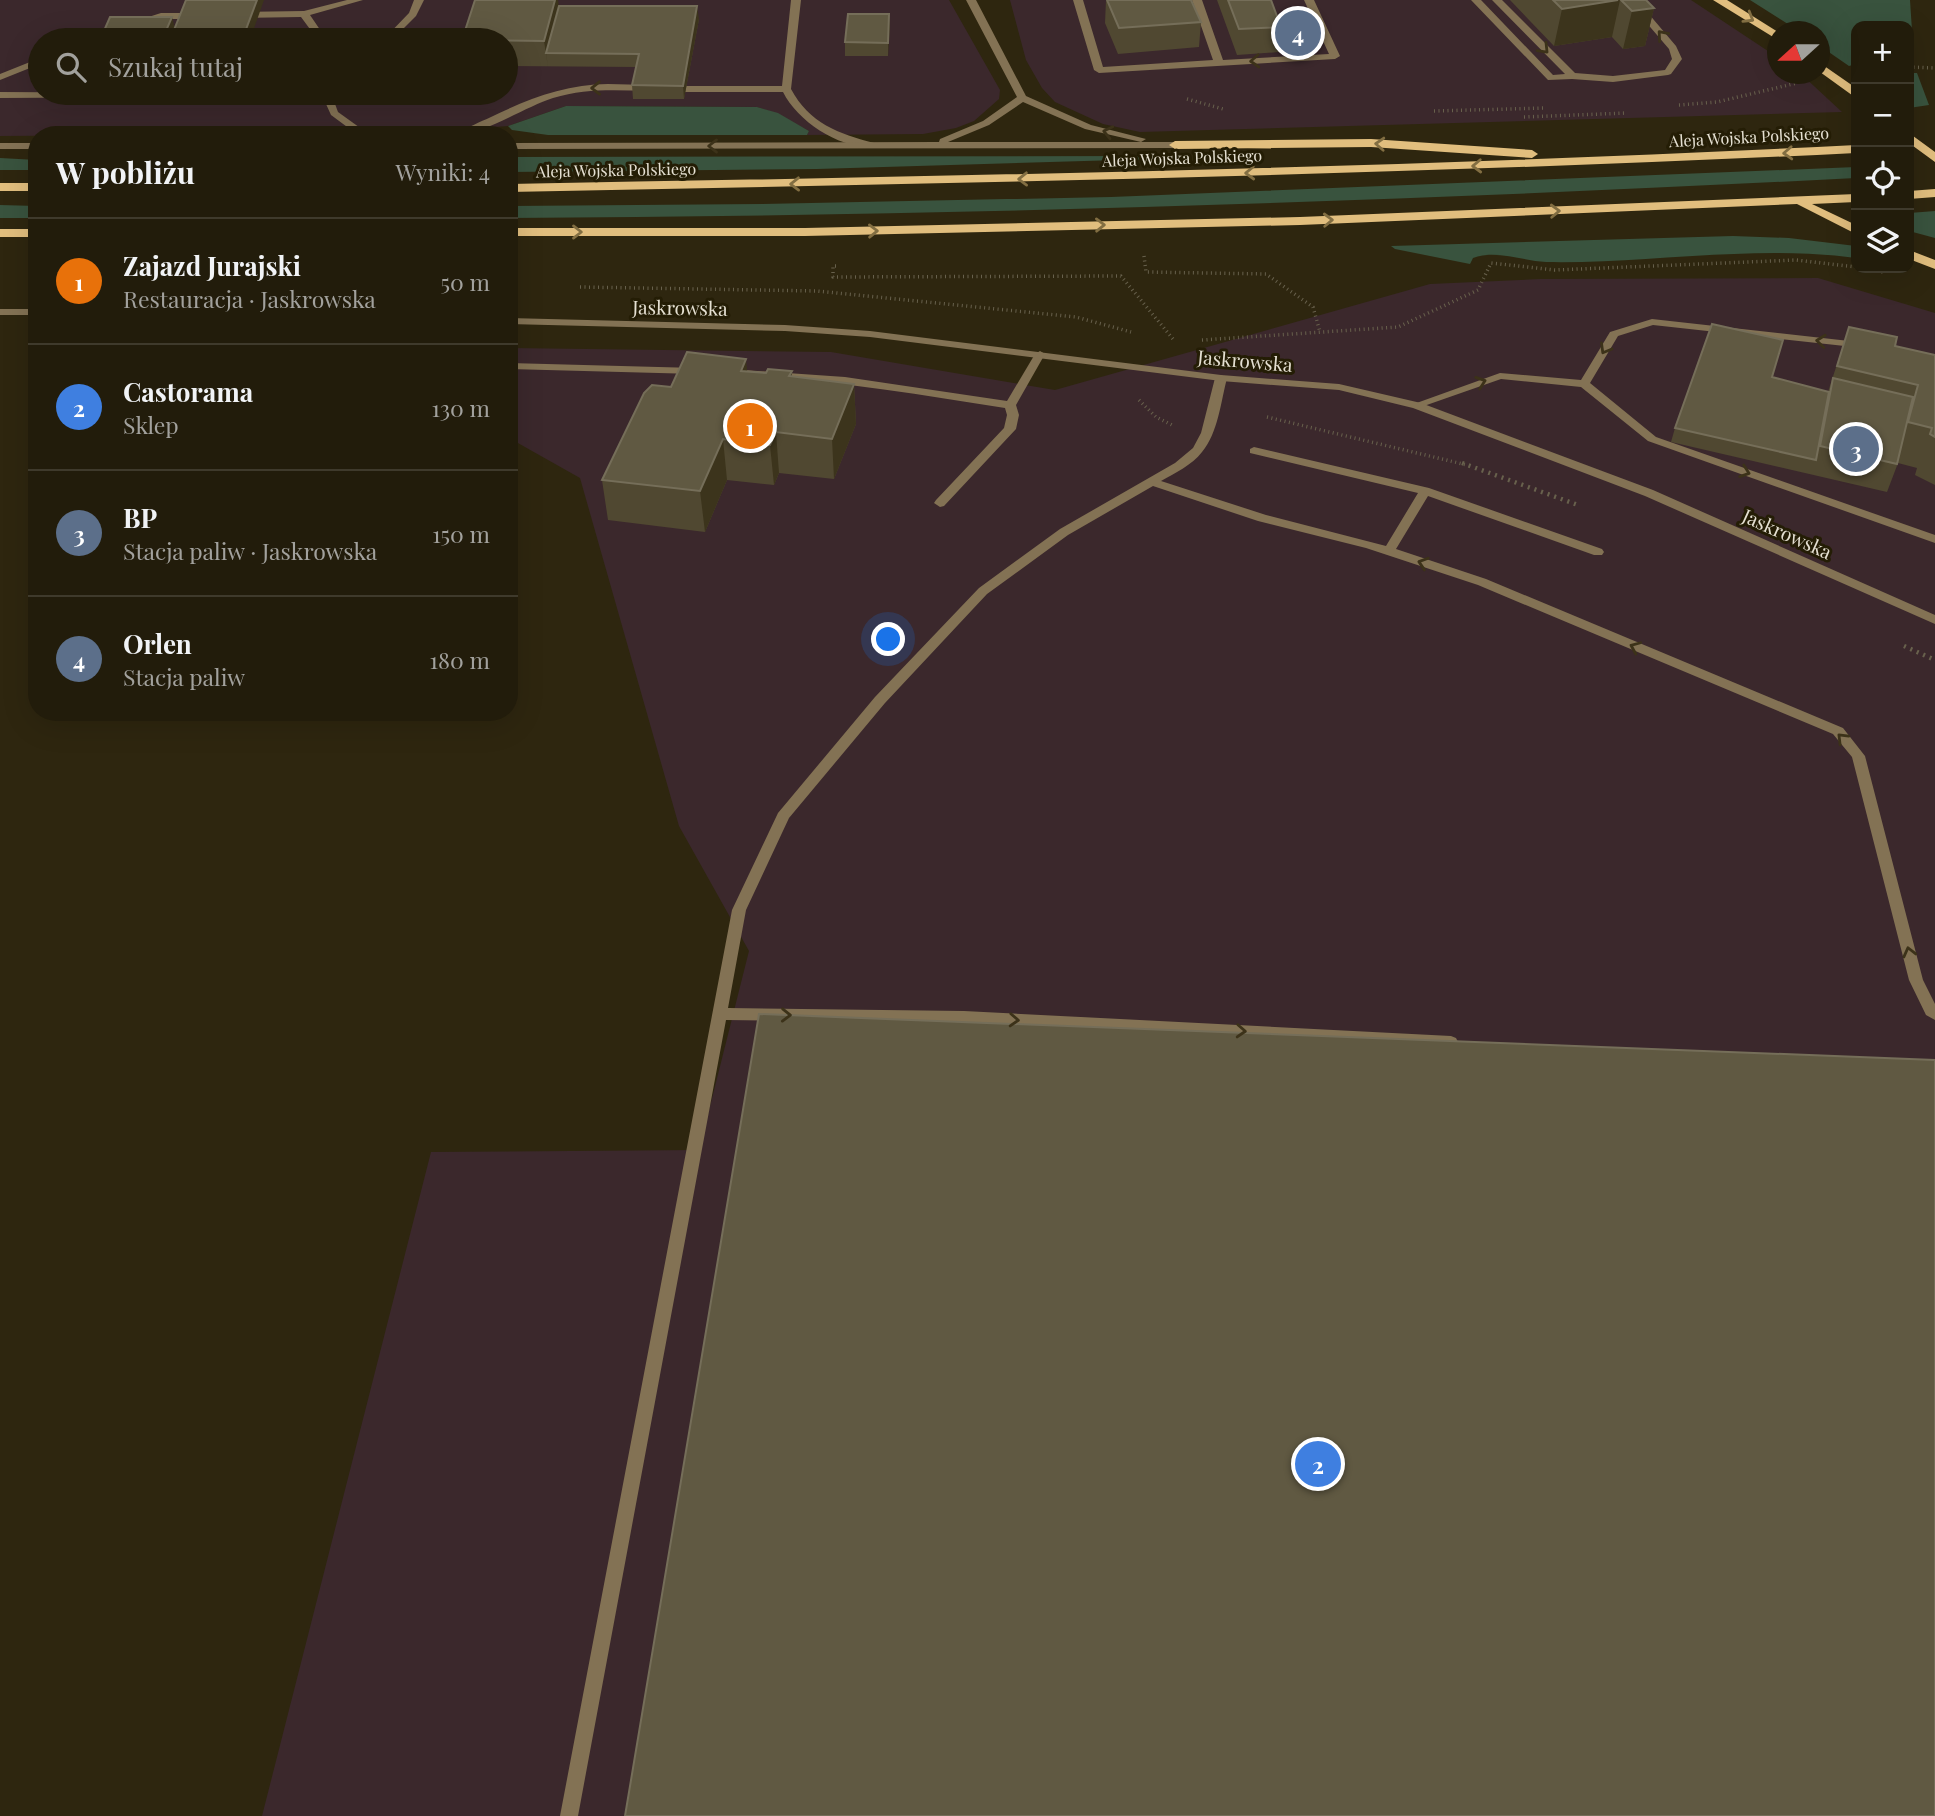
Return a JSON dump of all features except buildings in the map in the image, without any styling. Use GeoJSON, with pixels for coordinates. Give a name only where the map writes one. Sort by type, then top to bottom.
{"type":"FeatureCollection","features":[{"type":"Feature","properties":{"kind":"main road"},"geometry":{"type":"LineString","coordinates":[[1719,0],[1767,31]]}},
{"type":"Feature","properties":{"kind":"main road"},"geometry":{"type":"LineString","coordinates":[[1830,74],[1851,90]]}},
{"type":"Feature","properties":{"kind":"main road"},"geometry":{"type":"LineString","coordinates":[[1914,141],[1935,158]]}},
{"type":"Feature","properties":{"kind":"main road"},"geometry":{"type":"LineString","coordinates":[[1175,145],[1371,143],[1619,161]]}},
{"type":"Feature","properties":{"kind":"main road"},"geometry":{"type":"LineString","coordinates":[[1914,147],[1935,145]]}},
{"type":"Feature","properties":{"kind":"main road","name":"Aleja Wojska Polskiego"},"geometry":{"type":"LineString","coordinates":[[518,188],[1114,177],[1619,161],[1851,149]]}},
{"type":"Feature","properties":{"kind":"main road"},"geometry":{"type":"LineString","coordinates":[[0,187],[28,187]]}},
{"type":"Feature","properties":{"kind":"main road"},"geometry":{"type":"LineString","coordinates":[[1914,195],[1935,193]]}},
{"type":"Feature","properties":{"kind":"main road"},"geometry":{"type":"LineString","coordinates":[[518,232],[860,231],[1300,220],[1851,198]]}},
{"type":"Feature","properties":{"kind":"main road"},"geometry":{"type":"LineString","coordinates":[[1800,202],[1851,228]]}},
{"type":"Feature","properties":{"kind":"main road"},"geometry":{"type":"LineString","coordinates":[[0,233],[28,233]]}},
{"type":"Feature","properties":{"kind":"main road"},"geometry":{"type":"LineString","coordinates":[[1914,256],[1935,265]]}},
{"type":"Feature","properties":{"kind":"street"},"geometry":{"type":"LineString","coordinates":[[226,15],[304,14],[358,0]]}},
{"type":"Feature","properties":{"kind":"street"},"geometry":{"type":"LineString","coordinates":[[399,28],[413,14],[419,0]]}},
{"type":"Feature","properties":{"kind":"street"},"geometry":{"type":"LineString","coordinates":[[796,0],[786,89],[792,103],[804,117],[842,138],[871,145]]}},
{"type":"Feature","properties":{"kind":"street"},"geometry":{"type":"LineString","coordinates":[[971,0],[1022,98],[1095,129],[1175,145]]}},
{"type":"Feature","properties":{"kind":"street"},"geometry":{"type":"LineString","coordinates":[[1078,0],[1099,69],[1335,56],[1309,0]]}},
{"type":"Feature","properties":{"kind":"street"},"geometry":{"type":"LineString","coordinates":[[1197,0],[1219,63]]}},
{"type":"Feature","properties":{"kind":"street"},"geometry":{"type":"LineString","coordinates":[[1476,0],[1550,78],[1572,76],[1613,79],[1668,72],[1675,66],[1677,59],[1673,48],[1632,0]]}},
{"type":"Feature","properties":{"kind":"street"},"geometry":{"type":"LineString","coordinates":[[1497,0],[1572,76]]}},
{"type":"Feature","properties":{"kind":"street"},"geometry":{"type":"LineString","coordinates":[[304,14],[314,28]]}},
{"type":"Feature","properties":{"kind":"street"},"geometry":{"type":"LineString","coordinates":[[120,28],[161,16],[213,16]]}},
{"type":"Feature","properties":{"kind":"street"},"geometry":{"type":"LineString","coordinates":[[0,77],[28,66]]}},
{"type":"Feature","properties":{"kind":"street"},"geometry":{"type":"LineString","coordinates":[[481,126],[526,105],[586,88],[786,89]]}},
{"type":"Feature","properties":{"kind":"street"},"geometry":{"type":"LineString","coordinates":[[0,95],[28,95]]}},
{"type":"Feature","properties":{"kind":"street"},"geometry":{"type":"LineString","coordinates":[[928,146],[967,133],[1022,98]]}},
{"type":"Feature","properties":{"kind":"street"},"geometry":{"type":"LineString","coordinates":[[331,105],[334,113],[352,126]]}},
{"type":"Feature","properties":{"kind":"street"},"geometry":{"type":"LineString","coordinates":[[518,146],[1175,145]]}},
{"type":"Feature","properties":{"kind":"street"},"geometry":{"type":"LineString","coordinates":[[0,146],[28,146]]}},
{"type":"Feature","properties":{"kind":"street"},"geometry":{"type":"LineString","coordinates":[[0,312],[28,312]]}},
{"type":"Feature","properties":{"kind":"street","name":"Jaskrowska"},"geometry":{"type":"LineString","coordinates":[[518,321],[785,328],[870,334],[1221,377],[1339,387],[1417,405],[1649,493],[1935,620]]}},
{"type":"Feature","properties":{"kind":"street"},"geometry":{"type":"LineString","coordinates":[[1584,384],[1614,334],[1652,322],[1875,349]]}},
{"type":"Feature","properties":{"kind":"street"},"geometry":{"type":"LineString","coordinates":[[940,503],[1010,429],[1013,415],[1010,405],[1040,354]]}},
{"type":"Feature","properties":{"kind":"street"},"geometry":{"type":"LineString","coordinates":[[518,366],[711,372]]}},
{"type":"Feature","properties":{"kind":"street"},"geometry":{"type":"LineString","coordinates":[[725,372],[778,373],[875,384],[1010,405]]}},
{"type":"Feature","properties":{"kind":"street"},"geometry":{"type":"LineString","coordinates":[[1417,405],[1500,376],[1584,384],[1652,439],[1935,539]]}},
{"type":"Feature","properties":{"kind":"street"},"geometry":{"type":"LineString","coordinates":[[569,1816],[739,910],[783,816],[880,700],[983,591],[1064,532],[1179,466],[1198,450],[1207,433],[1221,377]]}},
{"type":"Feature","properties":{"kind":"street"},"geometry":{"type":"LineString","coordinates":[[1254,451],[1425,491],[1598,552]]}},
{"type":"Feature","properties":{"kind":"street"},"geometry":{"type":"LineString","coordinates":[[1152,482],[1262,519],[1370,545],[1482,582],[1838,731],[1858,756],[1916,980],[1935,1014]]}},
{"type":"Feature","properties":{"kind":"street"},"geometry":{"type":"LineString","coordinates":[[1388,552],[1425,491]]}},
{"type":"Feature","properties":{"kind":"street"},"geometry":{"type":"LineString","coordinates":[[718,1014],[964,1017],[1469,1043]]}},
{"type":"Feature","properties":{"kind":"path"},"geometry":{"type":"LineString","coordinates":[[1914,67],[1935,68]]}},
{"type":"Feature","properties":{"kind":"path"},"geometry":{"type":"LineString","coordinates":[[1131,260],[1145,260]]}},
{"type":"Feature","properties":{"kind":"path"},"geometry":{"type":"LineString","coordinates":[[1202,340],[1385,329],[1408,324],[1478,290],[1491,263],[1555,270],[1796,260],[1851,266]]}},
{"type":"Feature","properties":{"kind":"path"},"geometry":{"type":"LineString","coordinates":[[847,265],[833,266],[833,277],[1121,276],[1175,342]]}},
{"type":"Feature","properties":{"kind":"path"},"geometry":{"type":"LineString","coordinates":[[1146,272],[1266,274],[1313,307],[1320,332]]}},
{"type":"Feature","properties":{"kind":"shaded area"},"geometry":{"type":"Polygon","coordinates":[[[0,0],[949,0],[1000,90],[999,99],[974,121],[956,128],[923,134],[807,135],[809,131],[778,114],[757,107],[566,106],[508,126],[28,126],[28,136],[0,136],[0,0]]]}},
{"type":"Feature","properties":{"kind":"shaded area"},"geometry":{"type":"Polygon","coordinates":[[[1010,0],[1691,0],[1767,50],[1767,84],[1812,84],[1842,112],[1140,132],[1103,124],[1055,102],[1042,88],[1026,60],[1010,0]]]}},
{"type":"Feature","properties":{"kind":"shaded area"},"geometry":{"type":"Polygon","coordinates":[[[1818,278],[1935,313],[1935,1816],[262,1816],[431,1152],[699,1150],[749,951],[679,826],[580,478],[518,443],[518,348],[831,352],[1055,390],[1430,284],[1541,279],[1818,278]]]}},
{"type":"Feature","properties":{"kind":"green space"},"geometry":{"type":"Polygon","coordinates":[[[1750,0],[1910,0],[1911,21],[1851,21],[1849,66],[1830,53],[1830,21],[1783,21],[1750,0]]]}},
{"type":"Feature","properties":{"kind":"green space"},"geometry":{"type":"Polygon","coordinates":[[[1914,73],[1917,73],[1929,105],[1914,107],[1914,73]]]}},
{"type":"Feature","properties":{"kind":"green space"},"geometry":{"type":"Polygon","coordinates":[[[566,106],[757,107],[778,113],[809,131],[807,135],[548,135],[518,131],[518,126],[508,126],[566,106]]]}},
{"type":"Feature","properties":{"kind":"green space"},"geometry":{"type":"Polygon","coordinates":[[[1148,156],[1153,159],[817,169],[518,172],[518,157],[1148,156]]]}},
{"type":"Feature","properties":{"kind":"green space"},"geometry":{"type":"Polygon","coordinates":[[[0,158],[28,160],[28,170],[0,170],[0,158]]]}},
{"type":"Feature","properties":{"kind":"green space"},"geometry":{"type":"Polygon","coordinates":[[[1851,167],[1851,178],[1520,194],[1014,211],[518,218],[518,206],[1111,197],[1851,167]]]}},
{"type":"Feature","properties":{"kind":"green space"},"geometry":{"type":"Polygon","coordinates":[[[0,205],[28,206],[28,218],[0,218],[0,205]]]}},
{"type":"Feature","properties":{"kind":"green space"},"geometry":{"type":"Polygon","coordinates":[[[1935,211],[1935,238],[1914,232],[1914,213],[1935,211]]]}},
{"type":"Feature","properties":{"kind":"green space"},"geometry":{"type":"Polygon","coordinates":[[[1733,236],[1789,238],[1851,245],[1851,257],[1779,253],[1546,262],[1491,255],[1473,258],[1470,264],[1391,246],[1733,236]]]}},
{"type":"Feature","properties":{"kind":"place","name":"Orlen"},"geometry":{"type":"Point","coordinates":[1298,33]}},
{"type":"Feature","properties":{"kind":"place","name":"Zajazd Jurajski"},"geometry":{"type":"Point","coordinates":[750,426]}},
{"type":"Feature","properties":{"kind":"place","name":"BP"},"geometry":{"type":"Point","coordinates":[1856,449]}},
{"type":"Feature","properties":{"kind":"place","name":"Castorama"},"geometry":{"type":"Point","coordinates":[1318,1464]}}]}
